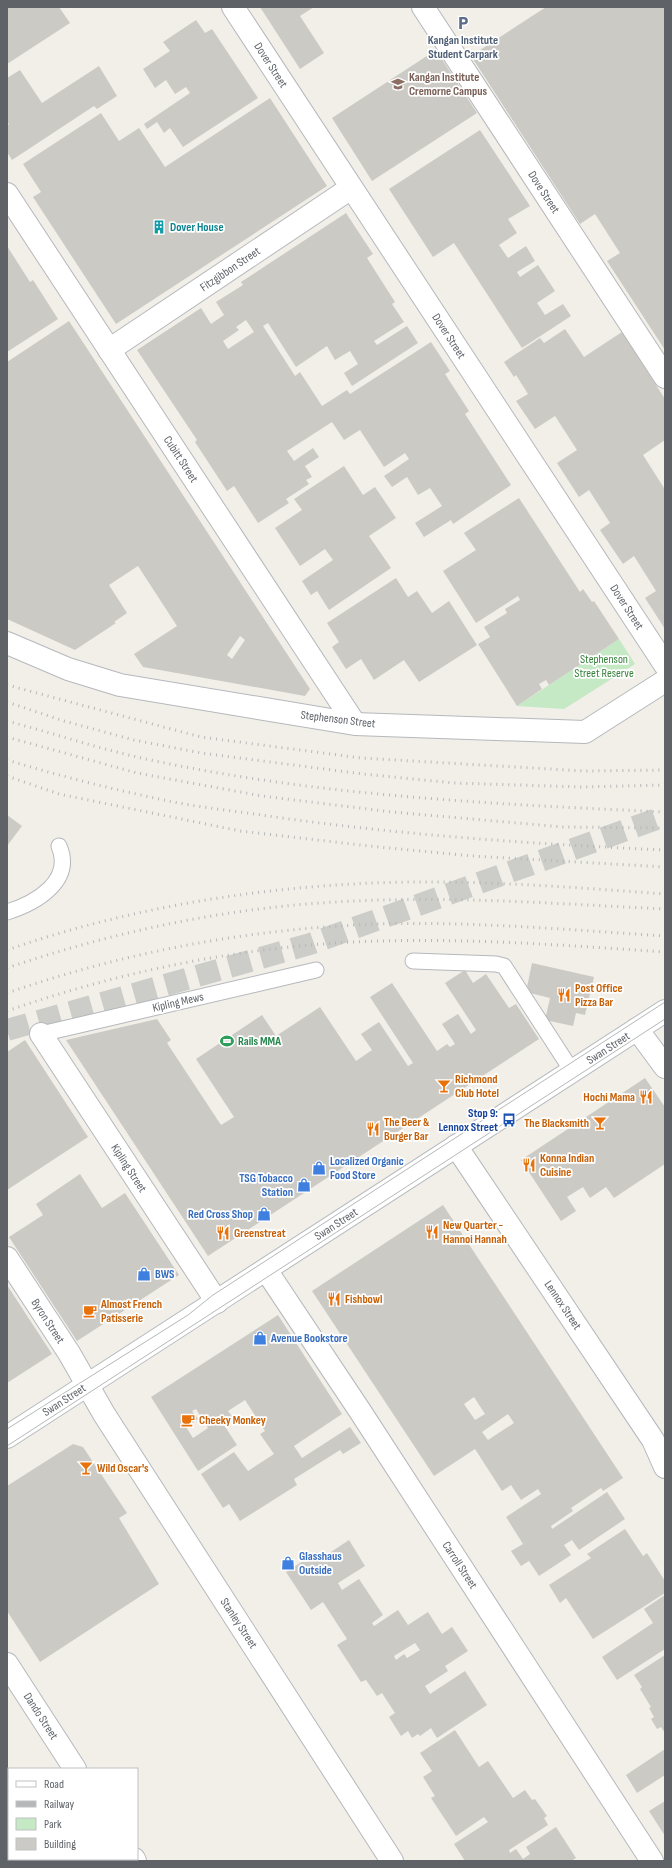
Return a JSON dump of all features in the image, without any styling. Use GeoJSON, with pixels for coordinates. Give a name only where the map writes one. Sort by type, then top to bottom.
{"type":"FeatureCollection","features":[{"type":"Feature","properties":{"kind":"street","name":"Dover Street"},"geometry":{"type":"LineString","coordinates":[[233,7],[665,665]]}},
{"type":"Feature","properties":{"kind":"street","name":"Dove Street"},"geometry":{"type":"LineString","coordinates":[[422,7],[665,378]]}},
{"type":"Feature","properties":{"kind":"street","name":"Fitzgibbon Street"},"geometry":{"type":"LineString","coordinates":[[109,350],[351,188]]}},
{"type":"Feature","properties":{"kind":"street","name":"Cubitt Street"},"geometry":{"type":"LineString","coordinates":[[7,194],[356,724]]}},
{"type":"Feature","properties":{"kind":"street","name":"Stephenson Street"},"geometry":{"type":"LineString","coordinates":[[7,642],[68,669],[120,685],[356,724],[585,732],[665,681]]}},
{"type":"Feature","properties":{"kind":"street","name":"Swan Street"},"geometry":{"type":"LineString","coordinates":[[7,1437],[665,1011]]}},
{"type":"Feature","properties":{"kind":"street"},"geometry":{"type":"LineString","coordinates":[[637,1029],[665,1067]]}},
{"type":"Feature","properties":{"kind":"street","name":"Kipling Street"},"geometry":{"type":"LineString","coordinates":[[41,1034],[217,1302]]}},
{"type":"Feature","properties":{"kind":"street","name":"Lennox Street"},"geometry":{"type":"LineString","coordinates":[[456,1146],[653,1440],[665,1467]]}},
{"type":"Feature","properties":{"kind":"street","name":"Byron Street"},"geometry":{"type":"LineString","coordinates":[[7,1258],[69,1352],[88,1385]]}},
{"type":"Feature","properties":{"kind":"street","name":"Carroll Street"},"geometry":{"type":"LineString","coordinates":[[266,1270],[360,1411],[652,1861]]}},
{"type":"Feature","properties":{"kind":"street","name":"Stanley Street"},"geometry":{"type":"LineString","coordinates":[[88,1385],[104,1414],[392,1861]]}},
{"type":"Feature","properties":{"kind":"street","name":"Dando Street"},"geometry":{"type":"LineString","coordinates":[[7,1664],[74,1768]]}},
{"type":"Feature","properties":{"kind":"lane"},"geometry":{"type":"LineString","coordinates":[[7,912],[26,905],[43,894],[57,881],[61,875],[63,863],[60,846]]}},
{"type":"Feature","properties":{"kind":"lane"},"geometry":{"type":"LineString","coordinates":[[413,961],[496,964],[504,966],[572,1072]]}},
{"type":"Feature","properties":{"kind":"lane","name":"Kipling Mews"},"geometry":{"type":"LineString","coordinates":[[41,1034],[316,970]]}},
{"type":"Feature","properties":{"kind":"green space","name":"Stephenson Street Reserve"},"geometry":{"type":"Polygon","coordinates":[[[619,639],[635,664],[564,709],[517,706],[619,639]]]}},
{"type":"Feature","properties":{"kind":"building"},"geometry":{"type":"Polygon","coordinates":[[[7,7],[59,7],[70,23],[7,64],[7,7]]]}},
{"type":"Feature","properties":{"kind":"building"},"geometry":{"type":"Polygon","coordinates":[[[260,7],[314,7],[300,16],[324,53],[300,69],[260,7]]]}},
{"type":"Feature","properties":{"kind":"building"},"geometry":{"type":"Polygon","coordinates":[[[546,7],[665,7],[665,350],[607,261],[620,253],[595,214],[580,224],[471,56],[546,7]]]}},
{"type":"Feature","properties":{"kind":"building"},"geometry":{"type":"Polygon","coordinates":[[[196,20],[205,33],[212,29],[258,98],[183,147],[170,128],[164,133],[157,122],[147,129],[144,124],[190,93],[186,87],[175,94],[166,80],[155,88],[143,69],[170,51],[163,42],[196,20]]]}},
{"type":"Feature","properties":{"kind":"building"},"geometry":{"type":"Polygon","coordinates":[[[436,50],[477,113],[372,181],[332,118],[436,50]]]}},
{"type":"Feature","properties":{"kind":"building"},"geometry":{"type":"Polygon","coordinates":[[[99,66],[117,96],[97,109],[94,106],[12,160],[7,152],[7,126],[9,124],[7,121],[7,78],[20,70],[42,103],[99,66]]]}},
{"type":"Feature","properties":{"kind":"building","name":"Dover House"},"geometry":{"type":"Polygon","coordinates":[[[270,98],[327,186],[116,324],[33,197],[41,192],[23,164],[101,113],[119,141],[139,128],[165,167],[270,98]]]}},
{"type":"Feature","properties":{"kind":"building"},"geometry":{"type":"Polygon","coordinates":[[[480,130],[530,206],[508,219],[517,233],[499,245],[508,258],[526,246],[535,261],[517,272],[520,277],[538,265],[555,291],[537,303],[545,315],[563,304],[571,316],[522,348],[454,243],[433,257],[389,189],[480,130]]]}},
{"type":"Feature","properties":{"kind":"building"},"geometry":{"type":"Polygon","coordinates":[[[346,213],[373,254],[367,258],[395,302],[392,304],[404,322],[374,341],[377,345],[407,326],[418,343],[352,386],[344,373],[358,364],[350,351],[335,360],[327,346],[296,367],[268,323],[263,326],[295,376],[300,372],[322,406],[347,390],[350,394],[431,342],[450,371],[445,374],[469,411],[465,414],[511,485],[453,524],[451,520],[424,537],[415,523],[442,506],[430,488],[418,495],[407,477],[392,487],[384,476],[409,459],[405,453],[384,467],[360,430],[344,440],[332,422],[287,451],[294,461],[313,448],[319,457],[305,466],[312,477],[306,480],[309,484],[286,499],[289,503],[258,523],[234,486],[227,491],[195,442],[197,440],[137,350],[201,308],[211,324],[224,315],[216,302],[243,285],[241,282],[346,213]],[[246,320],[236,327],[239,330],[223,341],[228,349],[254,332],[246,320]]]}},
{"type":"Feature","properties":{"kind":"building"},"geometry":{"type":"Polygon","coordinates":[[[7,246],[30,282],[33,280],[58,319],[7,352],[7,246]]]}},
{"type":"Feature","properties":{"kind":"building"},"geometry":{"type":"Polygon","coordinates":[[[69,321],[310,689],[305,696],[143,667],[134,654],[177,626],[138,566],[109,585],[127,613],[114,622],[116,623],[75,650],[7,619],[7,362],[69,321]],[[240,636],[227,655],[232,659],[245,640],[240,636]]]}},
{"type":"Feature","properties":{"kind":"building"},"geometry":{"type":"Polygon","coordinates":[[[565,329],[584,357],[622,332],[665,399],[665,440],[643,455],[664,488],[665,487],[665,629],[645,598],[656,591],[634,556],[623,564],[600,530],[610,523],[589,490],[579,497],[557,463],[577,450],[555,416],[535,429],[516,401],[528,394],[516,375],[514,377],[504,362],[540,338],[544,343],[565,329]]]}},
{"type":"Feature","properties":{"kind":"building"},"geometry":{"type":"Polygon","coordinates":[[[344,466],[363,495],[375,487],[396,518],[369,536],[391,568],[329,610],[317,591],[311,595],[302,581],[333,560],[325,549],[300,566],[275,528],[302,510],[294,499],[344,466]]]}},
{"type":"Feature","properties":{"kind":"building"},"geometry":{"type":"Polygon","coordinates":[[[519,498],[580,592],[583,589],[592,602],[594,601],[619,639],[549,685],[546,680],[539,684],[542,689],[517,706],[478,644],[490,637],[484,627],[507,613],[505,609],[520,600],[518,596],[476,623],[443,571],[476,550],[464,533],[519,498]]]}},
{"type":"Feature","properties":{"kind":"building"},"geometry":{"type":"Polygon","coordinates":[[[396,578],[408,597],[417,591],[432,613],[449,601],[477,645],[419,682],[404,660],[374,680],[361,659],[346,669],[332,647],[339,642],[327,623],[396,578]]]}},
{"type":"Feature","properties":{"kind":"building"},"geometry":{"type":"Polygon","coordinates":[[[7,815],[22,826],[7,846],[7,815]]]}},
{"type":"Feature","properties":{"kind":"building","name":"Post Office Pizza Bar"},"geometry":{"type":"Polygon","coordinates":[[[532,963],[594,977],[585,1015],[576,1013],[573,1026],[545,1020],[550,998],[526,992],[532,963]]]}},
{"type":"Feature","properties":{"kind":"building"},"geometry":{"type":"Polygon","coordinates":[[[465,970],[473,983],[486,974],[509,1008],[516,1004],[539,1039],[208,1256],[66,1040],[157,1019],[171,1040],[167,1043],[221,1125],[234,1117],[196,1059],[262,1015],[276,1036],[320,1007],[356,1061],[372,1050],[361,1034],[379,1022],[408,1066],[413,1063],[370,997],[392,983],[437,1051],[447,1044],[450,1047],[455,1044],[442,1024],[458,1014],[471,1034],[476,1030],[445,983],[465,970]]]}},
{"type":"Feature","properties":{"kind":"building"},"geometry":{"type":"Polygon","coordinates":[[[25,1040],[88,1137],[7,1190],[7,1052],[25,1040]]]}},
{"type":"Feature","properties":{"kind":"building"},"geometry":{"type":"Polygon","coordinates":[[[645,1078],[665,1107],[665,1164],[614,1198],[606,1187],[590,1198],[583,1187],[567,1197],[576,1211],[561,1221],[521,1160],[645,1078]]]}},
{"type":"Feature","properties":{"kind":"building"},"geometry":{"type":"Polygon","coordinates":[[[80,1174],[102,1208],[125,1193],[179,1275],[77,1341],[9,1237],[43,1215],[36,1204],[80,1174]]]}},
{"type":"Feature","properties":{"kind":"building"},"geometry":{"type":"Polygon","coordinates":[[[443,1205],[623,1478],[603,1491],[601,1488],[571,1508],[573,1511],[551,1526],[552,1529],[607,1492],[625,1519],[579,1550],[572,1540],[564,1545],[571,1555],[539,1576],[529,1561],[521,1566],[511,1551],[523,1544],[506,1517],[541,1494],[538,1489],[521,1500],[511,1485],[502,1491],[475,1449],[434,1476],[312,1291],[443,1205]],[[474,1397],[464,1404],[475,1420],[485,1414],[474,1397]],[[508,1414],[482,1432],[488,1440],[514,1423],[508,1414]]]}},
{"type":"Feature","properties":{"kind":"building"},"geometry":{"type":"Polygon","coordinates":[[[7,1285],[52,1354],[7,1383],[7,1285]]]}},
{"type":"Feature","properties":{"kind":"building"},"geometry":{"type":"Polygon","coordinates":[[[278,1315],[342,1414],[294,1446],[302,1458],[350,1427],[361,1443],[343,1454],[340,1450],[294,1479],[297,1485],[240,1521],[229,1504],[223,1508],[201,1474],[234,1452],[248,1471],[274,1454],[260,1434],[265,1431],[245,1400],[228,1411],[234,1419],[224,1425],[237,1445],[198,1471],[151,1397],[278,1315]],[[196,1409],[192,1411],[198,1419],[186,1427],[193,1438],[208,1428],[196,1409]]]}},
{"type":"Feature","properties":{"kind":"building"},"geometry":{"type":"Polygon","coordinates":[[[73,1444],[83,1447],[127,1513],[119,1518],[159,1584],[40,1662],[7,1611],[7,1486],[73,1444]]]}},
{"type":"Feature","properties":{"kind":"building"},"geometry":{"type":"Polygon","coordinates":[[[625,1529],[643,1556],[647,1553],[665,1581],[665,1593],[593,1639],[566,1598],[560,1603],[549,1585],[591,1558],[587,1554],[625,1529]]]}},
{"type":"Feature","properties":{"kind":"building"},"geometry":{"type":"Polygon","coordinates":[[[349,1540],[365,1566],[338,1583],[342,1590],[359,1579],[383,1615],[372,1623],[374,1626],[398,1610],[408,1625],[428,1612],[442,1634],[452,1627],[468,1651],[445,1666],[448,1671],[425,1686],[430,1694],[465,1671],[487,1705],[437,1738],[431,1728],[420,1736],[418,1734],[412,1738],[408,1731],[401,1736],[389,1717],[395,1713],[382,1693],[377,1696],[366,1680],[361,1682],[337,1645],[347,1639],[323,1602],[311,1610],[286,1572],[317,1552],[322,1558],[349,1540]],[[415,1643],[394,1656],[396,1660],[404,1654],[407,1658],[420,1650],[415,1643]]]}},
{"type":"Feature","properties":{"kind":"building"},"geometry":{"type":"Polygon","coordinates":[[[665,1595],[665,1649],[617,1680],[602,1657],[653,1623],[644,1609],[665,1595]]]}},
{"type":"Feature","properties":{"kind":"building"},"geometry":{"type":"Polygon","coordinates":[[[665,1655],[665,1733],[661,1727],[657,1729],[651,1719],[654,1717],[649,1708],[651,1707],[640,1689],[642,1687],[634,1675],[665,1655]]]}},
{"type":"Feature","properties":{"kind":"building"},"geometry":{"type":"Polygon","coordinates":[[[455,1730],[479,1767],[488,1761],[513,1798],[525,1790],[532,1800],[535,1799],[547,1816],[544,1818],[548,1825],[509,1850],[510,1853],[516,1849],[523,1859],[530,1854],[526,1847],[556,1827],[576,1858],[571,1861],[465,1861],[454,1844],[488,1822],[484,1817],[456,1836],[431,1798],[435,1796],[423,1777],[432,1771],[420,1753],[455,1730]]]}},
{"type":"Feature","properties":{"kind":"building"},"geometry":{"type":"Polygon","coordinates":[[[665,1749],[665,1775],[637,1793],[626,1775],[665,1749]]]}},
{"type":"Feature","properties":{"kind":"building"},"geometry":{"type":"Polygon","coordinates":[[[665,1801],[665,1836],[649,1811],[665,1801]]]}},
{"type":"Feature","properties":{"kind":"tunnel"},"geometry":{"type":"LineString","coordinates":[[7,1030],[310,944],[665,816]]}},
{"type":"Feature","properties":{"kind":"tram line"},"geometry":{"type":"LineString","coordinates":[[7,1429],[188,1315],[213,1295],[665,1002]]}},
{"type":"Feature","properties":{"kind":"tram line"},"geometry":{"type":"LineString","coordinates":[[7,1446],[665,1019]]}},
{"type":"Feature","properties":{"kind":"railway"},"geometry":{"type":"LineString","coordinates":[[7,685],[201,737],[361,758],[584,771],[665,770]]}},
{"type":"Feature","properties":{"kind":"railway"},"geometry":{"type":"LineString","coordinates":[[7,702],[64,721],[134,740],[201,753],[363,774],[454,783],[582,787],[665,785]]}},
{"type":"Feature","properties":{"kind":"railway"},"geometry":{"type":"LineString","coordinates":[[7,721],[111,751],[146,759],[210,772],[275,782],[404,796],[535,806],[665,812]]}},
{"type":"Feature","properties":{"kind":"railway"},"geometry":{"type":"LineString","coordinates":[[7,737],[137,773],[262,796],[392,812],[563,827],[665,828]]}},
{"type":"Feature","properties":{"kind":"railway"},"geometry":{"type":"LineString","coordinates":[[7,760],[47,772],[149,797],[194,806],[318,823],[466,838],[665,850]]}},
{"type":"Feature","properties":{"kind":"railway"},"geometry":{"type":"LineString","coordinates":[[7,776],[59,794],[240,831],[472,856],[665,867]]}},
{"type":"Feature","properties":{"kind":"railway"},"geometry":{"type":"LineString","coordinates":[[7,950],[97,923],[142,912],[234,896],[327,886],[374,883],[447,882],[556,886],[665,894]]}},
{"type":"Feature","properties":{"kind":"railway"},"geometry":{"type":"LineString","coordinates":[[7,968],[49,954],[135,931],[221,914],[265,908],[354,901],[432,899],[510,901],[665,909]]}},
{"type":"Feature","properties":{"kind":"railway"},"geometry":{"type":"LineString","coordinates":[[7,993],[98,965],[144,954],[236,937],[282,931],[413,923],[521,927],[665,936]]}},
{"type":"Feature","properties":{"kind":"railway"},"geometry":{"type":"LineString","coordinates":[[7,1011],[92,985],[178,964],[221,956],[310,945],[432,940],[548,944],[665,952]]}},
{"type":"Feature","properties":{"kind":"place","name":"Kangan Institute Student Carpark"},"geometry":{"type":"Point","coordinates":[463,23]}},
{"type":"Feature","properties":{"kind":"place","name":"Kangan Institute Cremorne Campus"},"geometry":{"type":"Point","coordinates":[398,84]}},
{"type":"Feature","properties":{"kind":"place","name":"Dover House"},"geometry":{"type":"Point","coordinates":[159,227]}},
{"type":"Feature","properties":{"kind":"place","name":"Post Office Pizza Bar"},"geometry":{"type":"Point","coordinates":[564,995]}},
{"type":"Feature","properties":{"kind":"place","name":"Rails MMA"},"geometry":{"type":"Point","coordinates":[227,1041]}},
{"type":"Feature","properties":{"kind":"place","name":"Richmond Club Hotel"},"geometry":{"type":"Point","coordinates":[444,1086]}},
{"type":"Feature","properties":{"kind":"place","name":"Hochi Mama"},"geometry":{"type":"Point","coordinates":[646,1097]}},
{"type":"Feature","properties":{"kind":"place","name":"Stop 9: Lennox Street"},"geometry":{"type":"Point","coordinates":[509,1120]}},
{"type":"Feature","properties":{"kind":"place","name":"The Blacksmith"},"geometry":{"type":"Point","coordinates":[600,1123]}},
{"type":"Feature","properties":{"kind":"place","name":"The Beer & Burger Bar"},"geometry":{"type":"Point","coordinates":[373,1129]}},
{"type":"Feature","properties":{"kind":"place","name":"Konna Indian Cuisine"},"geometry":{"type":"Point","coordinates":[529,1165]}},
{"type":"Feature","properties":{"kind":"place","name":"Localized Organic Food Store"},"geometry":{"type":"Point","coordinates":[319,1168]}},
{"type":"Feature","properties":{"kind":"place","name":"TSG Tobacco Station"},"geometry":{"type":"Point","coordinates":[304,1185]}},
{"type":"Feature","properties":{"kind":"place","name":"Red Cross Shop"},"geometry":{"type":"Point","coordinates":[264,1214]}},
{"type":"Feature","properties":{"kind":"place","name":"New Quarter - Hannoi Hannah"},"geometry":{"type":"Point","coordinates":[432,1232]}},
{"type":"Feature","properties":{"kind":"place","name":"Greenstreat"},"geometry":{"type":"Point","coordinates":[223,1233]}},
{"type":"Feature","properties":{"kind":"place","name":"BWS"},"geometry":{"type":"Point","coordinates":[144,1274]}},
{"type":"Feature","properties":{"kind":"place","name":"Fishbowl"},"geometry":{"type":"Point","coordinates":[334,1299]}},
{"type":"Feature","properties":{"kind":"place","name":"Almost French Patisserie"},"geometry":{"type":"Point","coordinates":[90,1311]}},
{"type":"Feature","properties":{"kind":"place","name":"Avenue Bookstore"},"geometry":{"type":"Point","coordinates":[260,1338]}},
{"type":"Feature","properties":{"kind":"place","name":"Cheeky Monkey"},"geometry":{"type":"Point","coordinates":[188,1420]}},
{"type":"Feature","properties":{"kind":"place","name":"Wild Oscar's"},"geometry":{"type":"Point","coordinates":[86,1468]}},
{"type":"Feature","properties":{"kind":"place","name":"Glasshaus Outside"},"geometry":{"type":"Point","coordinates":[288,1563]}}]}
